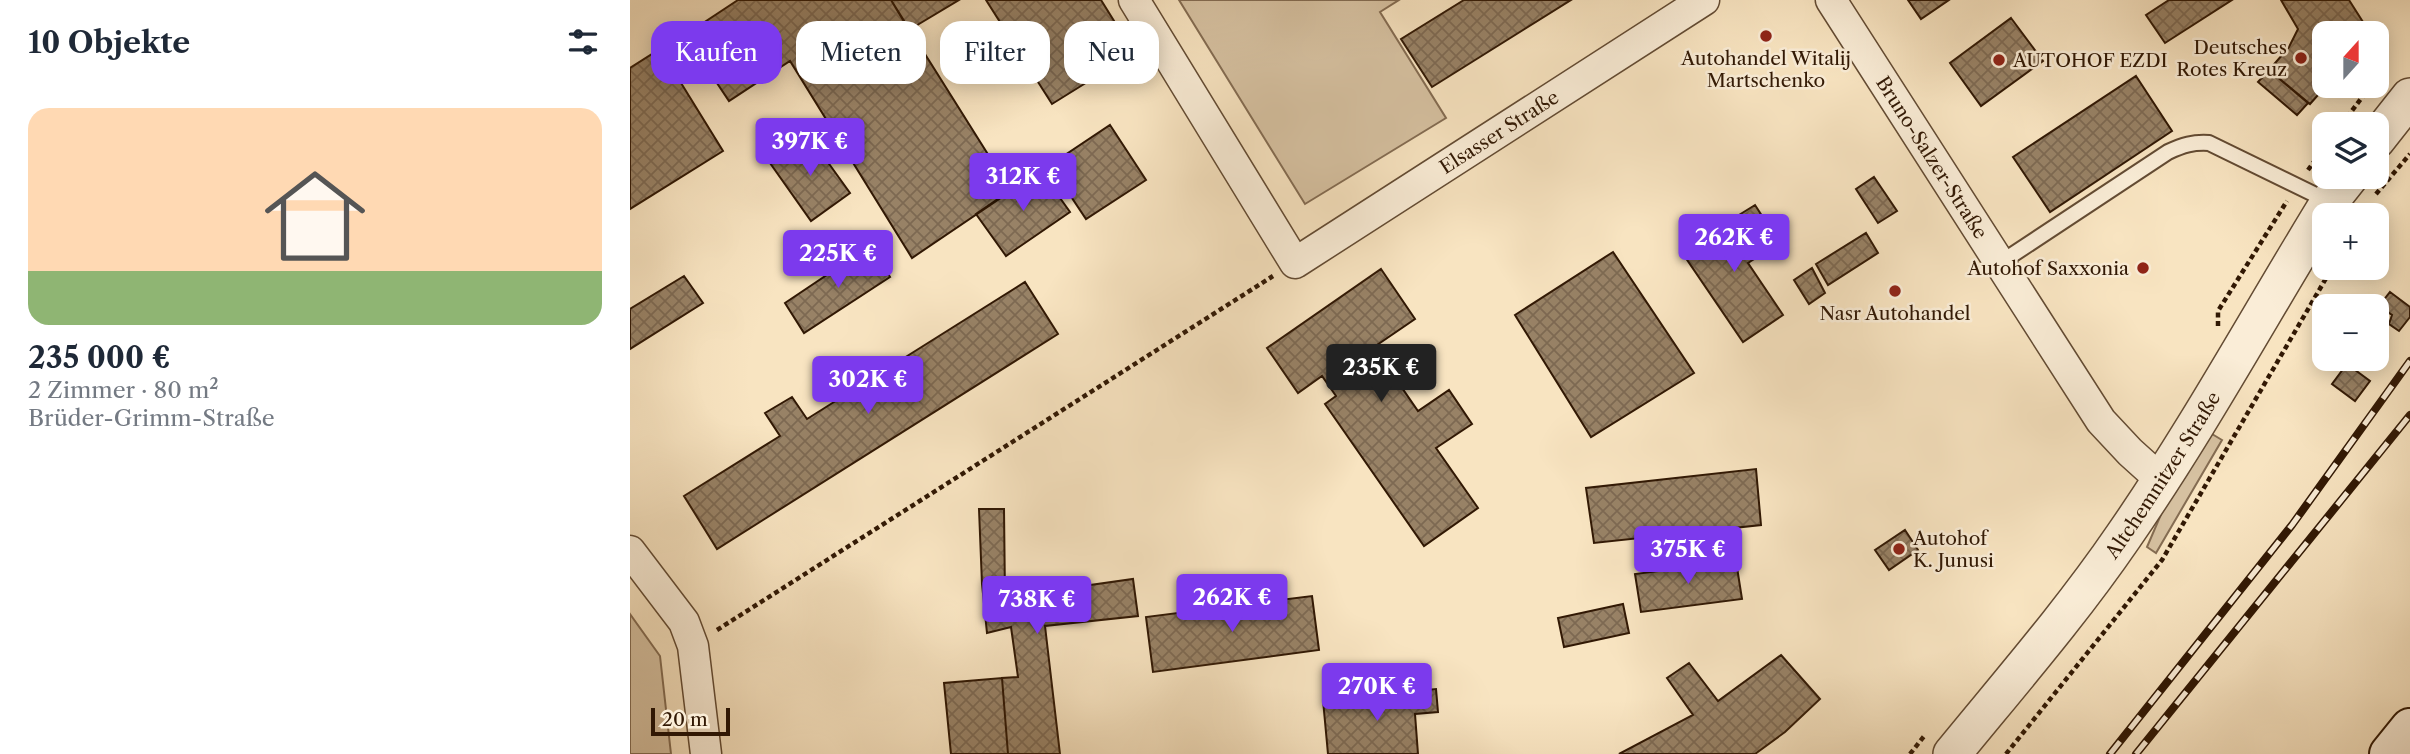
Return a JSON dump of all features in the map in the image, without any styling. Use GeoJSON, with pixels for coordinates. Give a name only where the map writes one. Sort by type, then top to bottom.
{"type":"FeatureCollection","features":[{"type":"Feature","properties":{"kind":"main road"},"geometry":{"type":"LineString","coordinates":[[2389,754],[2410,728]]}},
{"type":"Feature","properties":{"kind":"street"},"geometry":{"type":"LineString","coordinates":[[1134,0],[1295,263]]}},
{"type":"Feature","properties":{"kind":"street","name":"Elsasser Straße"},"geometry":{"type":"LineString","coordinates":[[1295,263],[1703,0]]}},
{"type":"Feature","properties":{"kind":"street","name":"Bruno-Salzer-Straße"},"geometry":{"type":"LineString","coordinates":[[1830,0],[2101,421],[2161,480]]}},
{"type":"Feature","properties":{"kind":"street"},"geometry":{"type":"LineString","coordinates":[[2389,124],[2410,97]]}},
{"type":"Feature","properties":{"kind":"street","name":"Altchemnitzer Straße"},"geometry":{"type":"LineString","coordinates":[[1939,744],[2032,656],[2097,573],[2350,193]]}},
{"type":"Feature","properties":{"kind":"street"},"geometry":{"type":"LineString","coordinates":[[630,551],[684,622],[693,646],[706,754]]}},
{"type":"Feature","properties":{"kind":"lane"},"geometry":{"type":"LineString","coordinates":[[2000,263],[2183,144],[2209,143],[2350,193]]}},
{"type":"Feature","properties":{"kind":"path"},"geometry":{"type":"LineString","coordinates":[[2350,193],[2410,154]]}},
{"type":"Feature","properties":{"kind":"path"},"geometry":{"type":"LineString","coordinates":[[693,646],[1295,263]]}},
{"type":"Feature","properties":{"kind":"path"},"geometry":{"type":"LineString","coordinates":[[2006,754],[2162,560],[2325,280]]}},
{"type":"Feature","properties":{"kind":"path"},"geometry":{"type":"LineString","coordinates":[[1910,754],[1939,744]]}},
{"type":"Feature","properties":{"kind":"shaded area"},"geometry":{"type":"Polygon","coordinates":[[[1179,0],[1399,0],[1380,12],[1446,118],[1305,204],[1179,0]]]}},
{"type":"Feature","properties":{"kind":"shaded area"},"geometry":{"type":"Polygon","coordinates":[[[2207,431],[2222,440],[2156,553],[2147,547],[2175,482],[2207,431]]]}},
{"type":"Feature","properties":{"kind":"shaded area"},"geometry":{"type":"Polygon","coordinates":[[[630,614],[660,656],[671,754],[630,754],[630,614]]]}},
{"type":"Feature","properties":{"kind":"building"},"geometry":{"type":"Polygon","coordinates":[[[738,0],[891,0],[904,21],[796,21],[796,71],[790,61],[782,66],[782,21],[706,21],[738,0]]]}},
{"type":"Feature","properties":{"kind":"building"},"geometry":{"type":"Polygon","coordinates":[[[891,0],[959,0],[924,21],[904,21],[891,0]]]}},
{"type":"Feature","properties":{"kind":"building"},"geometry":{"type":"Polygon","coordinates":[[[986,0],[1101,0],[1114,21],[1064,21],[1064,84],[1084,84],[1052,104],[1039,84],[1050,84],[1050,21],[999,21],[986,0]]]}},
{"type":"Feature","properties":{"kind":"building"},"geometry":{"type":"Polygon","coordinates":[[[1464,0],[1571,0],[1432,87],[1401,39],[1464,0]]]}},
{"type":"Feature","properties":{"kind":"building"},"geometry":{"type":"Polygon","coordinates":[[[1908,0],[1949,0],[1921,19],[1908,0]]]}},
{"type":"Feature","properties":{"kind":"building"},"geometry":{"type":"Polygon","coordinates":[[[2169,0],[2232,0],[2165,43],[2146,15],[2169,0]]]}},
{"type":"Feature","properties":{"kind":"building","name":"Deutsches Rotes Kreuz"},"geometry":{"type":"Polygon","coordinates":[[[2281,0],[2349,0],[2362,21],[2312,21],[2312,98],[2315,98],[2310,104],[2269,70],[2289,47],[2298,29],[2281,0]]]}},
{"type":"Feature","properties":{"kind":"building"},"geometry":{"type":"Polygon","coordinates":[[[2011,18],[2043,61],[1981,106],[1950,63],[2011,18]]]}},
{"type":"Feature","properties":{"kind":"building"},"geometry":{"type":"Polygon","coordinates":[[[651,55],[651,84],[682,84],[723,151],[630,209],[630,68],[651,55]]]}},
{"type":"Feature","properties":{"kind":"building"},"geometry":{"type":"Polygon","coordinates":[[[926,56],[940,78],[940,84],[944,84],[1011,191],[912,258],[804,84],[926,84],[926,56]]]}},
{"type":"Feature","properties":{"kind":"building"},"geometry":{"type":"Polygon","coordinates":[[[2269,70],[2308,103],[2297,115],[2258,82],[2269,70]]]}},
{"type":"Feature","properties":{"kind":"building"},"geometry":{"type":"Polygon","coordinates":[[[2136,76],[2172,131],[2050,212],[2013,157],[2136,76]]]}},
{"type":"Feature","properties":{"kind":"building"},"geometry":{"type":"Polygon","coordinates":[[[718,84],[755,84],[729,101],[718,84]]]}},
{"type":"Feature","properties":{"kind":"building"},"geometry":{"type":"Polygon","coordinates":[[[1110,125],[1146,180],[1086,219],[1050,165],[1110,125]]]}},
{"type":"Feature","properties":{"kind":"building"},"geometry":{"type":"Polygon","coordinates":[[[809,136],[850,193],[811,221],[770,163],[809,136]]]}},
{"type":"Feature","properties":{"kind":"building"},"geometry":{"type":"Polygon","coordinates":[[[1040,170],[1070,212],[1006,256],[976,214],[1040,170]]]}},
{"type":"Feature","properties":{"kind":"building"},"geometry":{"type":"Polygon","coordinates":[[[1874,177],[1897,211],[1878,223],[1856,189],[1874,177]]]}},
{"type":"Feature","properties":{"kind":"building"},"geometry":{"type":"Polygon","coordinates":[[[1755,205],[1764,219],[1746,231],[1762,254],[1748,263],[1783,315],[1743,342],[1681,251],[1755,205]]]}},
{"type":"Feature","properties":{"kind":"building"},"geometry":{"type":"Polygon","coordinates":[[[1866,233],[1878,253],[1828,285],[1816,264],[1866,233]]]}},
{"type":"Feature","properties":{"kind":"building"},"geometry":{"type":"Polygon","coordinates":[[[870,246],[890,277],[804,333],[785,303],[870,246]]]}},
{"type":"Feature","properties":{"kind":"building"},"geometry":{"type":"Polygon","coordinates":[[[1613,252],[1694,373],[1591,437],[1515,315],[1613,252]]]}},
{"type":"Feature","properties":{"kind":"building"},"geometry":{"type":"Polygon","coordinates":[[[1812,268],[1825,293],[1809,304],[1794,280],[1812,268]]]}},
{"type":"Feature","properties":{"kind":"building"},"geometry":{"type":"Polygon","coordinates":[[[1381,269],[1415,319],[1358,358],[1366,370],[1382,359],[1418,411],[1449,390],[1472,424],[1436,448],[1478,508],[1424,546],[1325,404],[1336,396],[1322,376],[1298,393],[1267,348],[1381,269]]]}},
{"type":"Feature","properties":{"kind":"building"},"geometry":{"type":"Polygon","coordinates":[[[684,276],[703,303],[630,349],[630,309],[684,276]]]}},
{"type":"Feature","properties":{"kind":"building"},"geometry":{"type":"Polygon","coordinates":[[[1025,282],[1058,334],[717,549],[684,496],[780,436],[765,413],[792,397],[807,419],[1025,282]]]}},
{"type":"Feature","properties":{"kind":"building"},"geometry":{"type":"Polygon","coordinates":[[[2390,292],[2410,307],[2410,317],[2399,331],[2389,324],[2392,315],[2389,313],[2390,292]]]}},
{"type":"Feature","properties":{"kind":"building"},"geometry":{"type":"Polygon","coordinates":[[[2342,371],[2356,371],[2370,381],[2355,401],[2332,384],[2342,371]]]}},
{"type":"Feature","properties":{"kind":"building"},"geometry":{"type":"Polygon","coordinates":[[[1756,469],[1761,525],[1594,543],[1586,488],[1756,469]]]}},
{"type":"Feature","properties":{"kind":"building"},"geometry":{"type":"Polygon","coordinates":[[[979,509],[1004,509],[1005,597],[1133,579],[1138,616],[1045,626],[1060,754],[1008,754],[1002,678],[1018,677],[1011,627],[987,633],[979,509]]]}},
{"type":"Feature","properties":{"kind":"building"},"geometry":{"type":"Polygon","coordinates":[[[1905,530],[1918,550],[1889,570],[1875,550],[1905,530]]]}},
{"type":"Feature","properties":{"kind":"building"},"geometry":{"type":"Polygon","coordinates":[[[1736,561],[1742,599],[1641,612],[1635,574],[1736,561]]]}},
{"type":"Feature","properties":{"kind":"building"},"geometry":{"type":"Polygon","coordinates":[[[1312,596],[1319,650],[1153,672],[1146,617],[1312,596]]]}},
{"type":"Feature","properties":{"kind":"building"},"geometry":{"type":"Polygon","coordinates":[[[1623,604],[1629,633],[1564,647],[1558,618],[1623,604]]]}},
{"type":"Feature","properties":{"kind":"building"},"geometry":{"type":"Polygon","coordinates":[[[1781,655],[1820,699],[1785,732],[1755,754],[1619,754],[1693,715],[1667,678],[1689,663],[1718,701],[1781,655]]]}},
{"type":"Feature","properties":{"kind":"building"},"geometry":{"type":"Polygon","coordinates":[[[1002,678],[1008,754],[951,754],[944,683],[1002,678]]]}},
{"type":"Feature","properties":{"kind":"building"},"geometry":{"type":"Polygon","coordinates":[[[1436,689],[1438,712],[1415,714],[1418,754],[1328,754],[1323,700],[1436,689]]]}},
{"type":"Feature","properties":{"kind":"railway"},"geometry":{"type":"LineString","coordinates":[[2110,754],[2292,525],[2410,361]]}},
{"type":"Feature","properties":{"kind":"railway"},"geometry":{"type":"LineString","coordinates":[[2136,754],[2410,415]]}},
{"type":"Feature","properties":{"kind":"place","name":"Autohandel Witalij Martschenko"},"geometry":{"type":"Point","coordinates":[1766,36]}},
{"type":"Feature","properties":{"kind":"place","name":"Deutsches Rotes Kreuz"},"geometry":{"type":"Point","coordinates":[2301,58]}},
{"type":"Feature","properties":{"kind":"place","name":"AUTOHOF EZDI"},"geometry":{"type":"Point","coordinates":[1999,60]}},
{"type":"Feature","properties":{"kind":"place","name":"Autohof Saxxonia"},"geometry":{"type":"Point","coordinates":[2143,268]}},
{"type":"Feature","properties":{"kind":"place","name":"Nasr Autohandel"},"geometry":{"type":"Point","coordinates":[1895,291]}},
{"type":"Feature","properties":{"kind":"place","name":"Autohof K. Junusi"},"geometry":{"type":"Point","coordinates":[1899,549]}}]}
